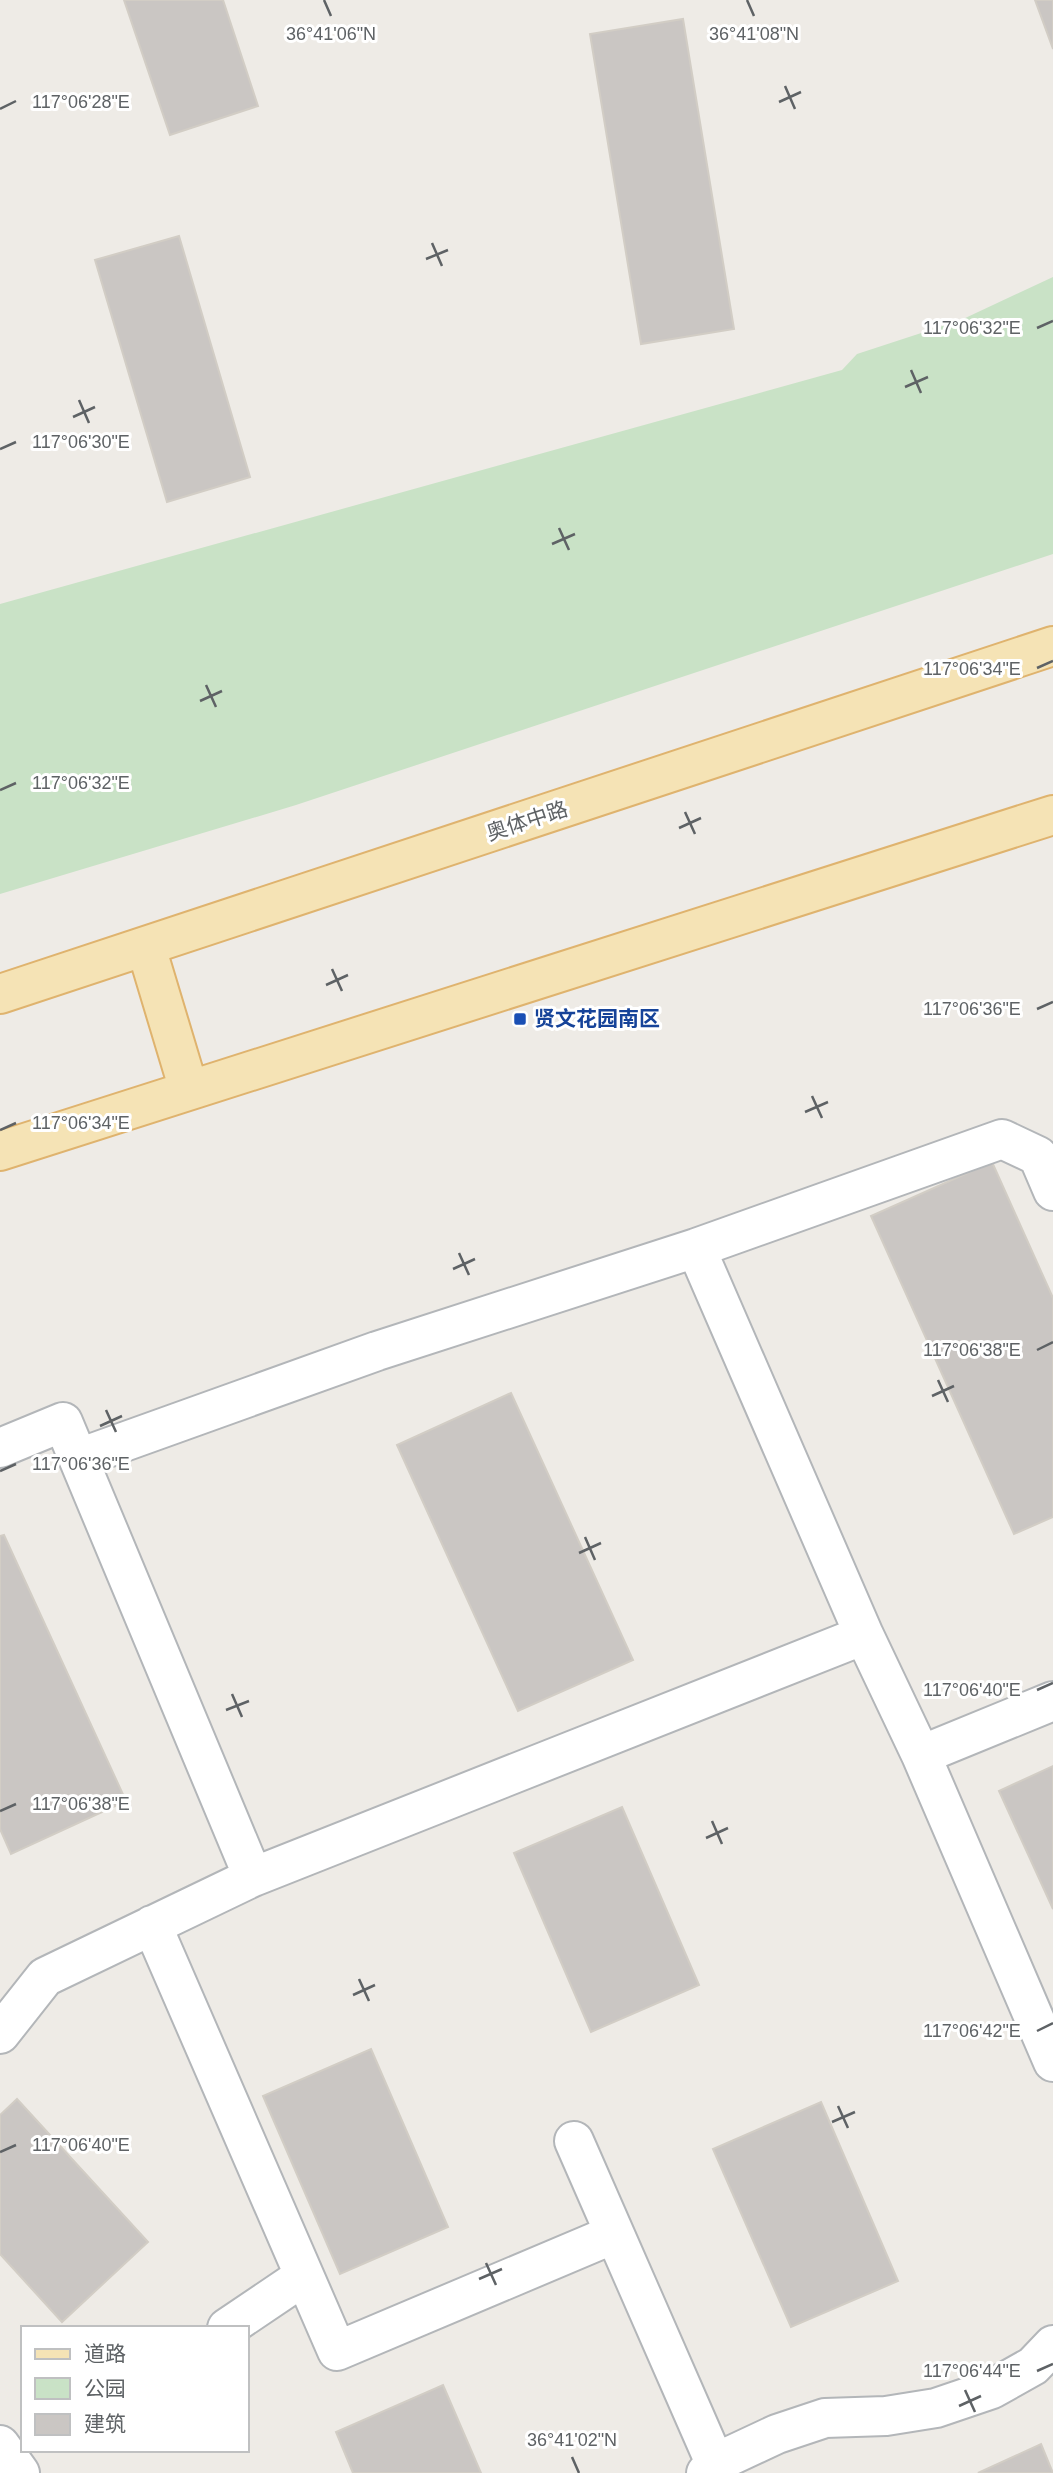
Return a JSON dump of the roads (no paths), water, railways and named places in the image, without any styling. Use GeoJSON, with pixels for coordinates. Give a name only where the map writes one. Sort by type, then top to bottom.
{"type":"FeatureCollection","features":[{"type":"Feature","properties":{"kind":"main road","name":"奥体中路"},"geometry":{"type":"LineString","coordinates":[[0,994],[1053,646]]}},
{"type":"Feature","properties":{"kind":"main road"},"geometry":{"type":"LineString","coordinates":[[0,1152],[1053,815]]}},
{"type":"Feature","properties":{"kind":"main road"},"geometry":{"type":"LineString","coordinates":[[146,947],[189,1090]]}},
{"type":"Feature","properties":{"kind":"street"},"geometry":{"type":"LineString","coordinates":[[79,1458],[377,1351],[696,1248],[1002,1139],[1038,1156],[1053,1191]]}},
{"type":"Feature","properties":{"kind":"street"},"geometry":{"type":"LineString","coordinates":[[696,1248],[864,1635],[921,1755],[1053,2062]]}},
{"type":"Feature","properties":{"kind":"street"},"geometry":{"type":"LineString","coordinates":[[0,1448],[64,1422],[253,1877]]}},
{"type":"Feature","properties":{"kind":"street"},"geometry":{"type":"LineString","coordinates":[[0,2034],[45,1977],[253,1877],[864,1635]]}},
{"type":"Feature","properties":{"kind":"street"},"geometry":{"type":"LineString","coordinates":[[921,1755],[1053,1701]]}},
{"type":"Feature","properties":{"kind":"street"},"geometry":{"type":"LineString","coordinates":[[152,1925],[337,2351],[614,2234]]}},
{"type":"Feature","properties":{"kind":"street"},"geometry":{"type":"LineString","coordinates":[[574,2141],[711,2468],[777,2434],[825,2418],[886,2416],[936,2408],[992,2389],[1033,2367],[1053,2345]]}},
{"type":"Feature","properties":{"kind":"street"},"geometry":{"type":"LineString","coordinates":[[230,2326],[304,2276]]}},
{"type":"Feature","properties":{"kind":"place","name":"贤文花园南区"},"geometry":{"type":"Point","coordinates":[520,1019]}}]}
